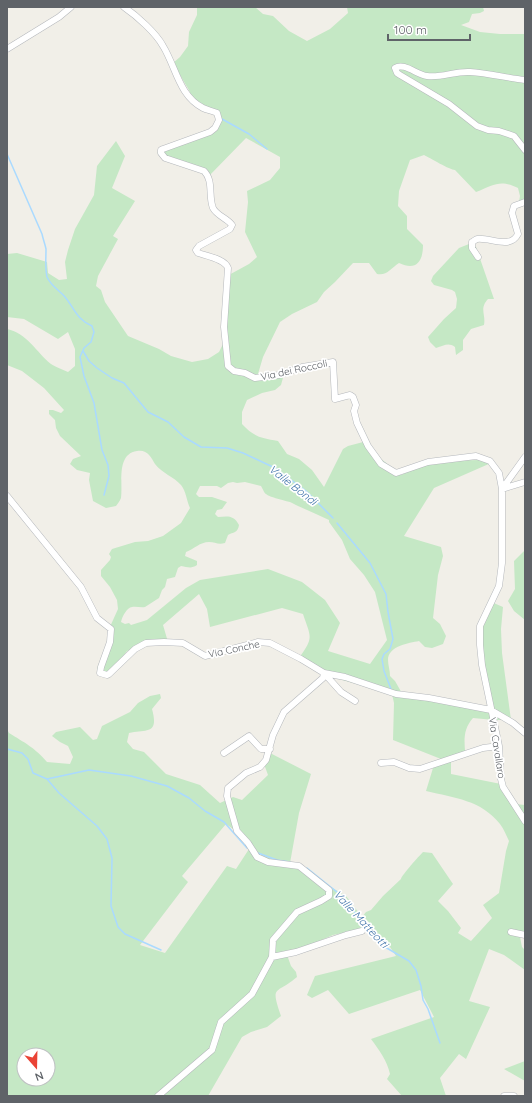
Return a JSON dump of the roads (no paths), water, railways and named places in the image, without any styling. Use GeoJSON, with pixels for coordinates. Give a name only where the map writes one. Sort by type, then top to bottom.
{"type":"FeatureCollection","features":[{"type":"Feature","properties":{"kind":"street"},"geometry":{"type":"LineString","coordinates":[[7,49],[59,17],[71,7]]}},
{"type":"Feature","properties":{"kind":"street","name":"Via dei Roccoli"},"geometry":{"type":"LineString","coordinates":[[124,7],[164,46],[178,82],[185,92],[202,108],[217,113],[219,120],[215,128],[210,132],[163,149],[161,150],[161,153],[165,158],[204,171],[208,176],[213,207],[216,213],[232,225],[230,229],[199,246],[196,250],[198,253],[227,264],[224,327],[228,366],[234,371],[245,373],[255,378],[279,375],[302,367],[333,362],[335,398],[350,395],[353,397],[356,405],[354,411],[357,423],[368,446],[381,464],[396,473],[428,462],[476,456],[490,461],[499,473],[502,489],[502,563],[499,586],[480,626],[482,665],[491,710]]}},
{"type":"Feature","properties":{"kind":"street"},"geometry":{"type":"LineString","coordinates":[[525,80],[469,72],[435,77],[424,76],[405,67],[400,66],[395,68],[400,75],[449,104],[477,126],[514,136],[525,150]]}},
{"type":"Feature","properties":{"kind":"street"},"geometry":{"type":"LineString","coordinates":[[478,258],[472,248],[472,242],[477,239],[506,243],[516,238],[518,234],[512,213],[514,206],[525,202]]}},
{"type":"Feature","properties":{"kind":"street"},"geometry":{"type":"LineString","coordinates":[[502,489],[525,457]]}},
{"type":"Feature","properties":{"kind":"street"},"geometry":{"type":"LineString","coordinates":[[502,489],[525,482]]}},
{"type":"Feature","properties":{"kind":"street","name":"Via Conche"},"geometry":{"type":"LineString","coordinates":[[7,496],[81,587],[97,618],[111,629],[110,642],[100,673],[107,675],[109,674],[135,649],[146,643],[183,643],[205,656],[258,642],[270,643],[324,673],[345,677],[396,694],[429,698],[491,710]]}},
{"type":"Feature","properties":{"kind":"street"},"geometry":{"type":"LineString","coordinates":[[324,673],[341,692],[355,700]]}},
{"type":"Feature","properties":{"kind":"street"},"geometry":{"type":"LineString","coordinates":[[158,1096],[212,1050],[221,1022],[252,994],[272,957],[273,940],[297,912],[329,896],[329,890],[299,866],[268,862],[257,857],[248,843],[237,831],[227,796],[228,788],[246,773],[260,767],[266,760],[273,735],[284,712],[323,678],[324,673]]}},
{"type":"Feature","properties":{"kind":"street","name":"Via Cavallaro"},"geometry":{"type":"LineString","coordinates":[[491,710],[513,723],[525,733]]}},
{"type":"Feature","properties":{"kind":"street","name":"Via Cavallaro"},"geometry":{"type":"LineString","coordinates":[[491,710],[499,746],[503,787],[525,821]]}},
{"type":"Feature","properties":{"kind":"street"},"geometry":{"type":"LineString","coordinates":[[224,753],[249,736],[261,750],[270,749]]}},
{"type":"Feature","properties":{"kind":"street"},"geometry":{"type":"LineString","coordinates":[[381,764],[394,762],[409,768],[420,770],[483,748],[499,746]]}},
{"type":"Feature","properties":{"kind":"street"},"geometry":{"type":"LineString","coordinates":[[272,957],[296,952],[362,931]]}},
{"type":"Feature","properties":{"kind":"street"},"geometry":{"type":"LineString","coordinates":[[511,932],[525,935]]}},
{"type":"Feature","properties":{"kind":"street"},"geometry":{"type":"LineString","coordinates":[[504,1096],[514,1096]]}},
{"type":"Feature","properties":{"kind":"waterway"},"geometry":{"type":"LineString","coordinates":[[222,119],[249,134],[267,149]]}},
{"type":"Feature","properties":{"kind":"waterway","name":"Valle Bondi"},"geometry":{"type":"LineString","coordinates":[[7,154],[42,234],[46,249],[47,277],[65,297],[79,317],[92,326],[94,332],[91,342],[84,348],[80,357],[84,376],[94,403],[102,450],[108,465],[109,476],[104,495]]}},
{"type":"Feature","properties":{"kind":"waterway","name":"Valle Bondi"},"geometry":{"type":"LineString","coordinates":[[83,351],[89,361],[97,368],[112,378],[124,383],[148,412],[168,422],[184,437],[201,447],[227,448],[243,453],[275,468],[306,491],[333,518]]}},
{"type":"Feature","properties":{"kind":"waterway","name":"Valle Bondi"},"geometry":{"type":"LineString","coordinates":[[337,523],[370,563],[386,594],[393,639],[390,649],[384,654],[382,659],[384,671],[391,689]]}},
{"type":"Feature","properties":{"kind":"waterway","name":"Valle Matteotti"},"geometry":{"type":"LineString","coordinates":[[7,749],[22,753],[28,759],[33,773],[47,779],[59,793],[97,826],[107,839],[112,858],[111,906],[118,927],[125,934],[161,950]]}},
{"type":"Feature","properties":{"kind":"waterway","name":"Valle Matteotti"},"geometry":{"type":"LineString","coordinates":[[47,779],[89,770],[131,776],[167,786],[189,798],[205,811],[224,822],[247,848]]}},
{"type":"Feature","properties":{"kind":"waterway","name":"Valle Matteotti"},"geometry":{"type":"LineString","coordinates":[[258,853],[277,860],[290,862]]}},
{"type":"Feature","properties":{"kind":"waterway","name":"Valle Matteotti"},"geometry":{"type":"LineString","coordinates":[[307,868],[337,892],[349,908],[358,915],[365,926],[385,947],[409,961],[416,970],[421,986],[423,1000],[428,1009],[440,1043]]}}]}
